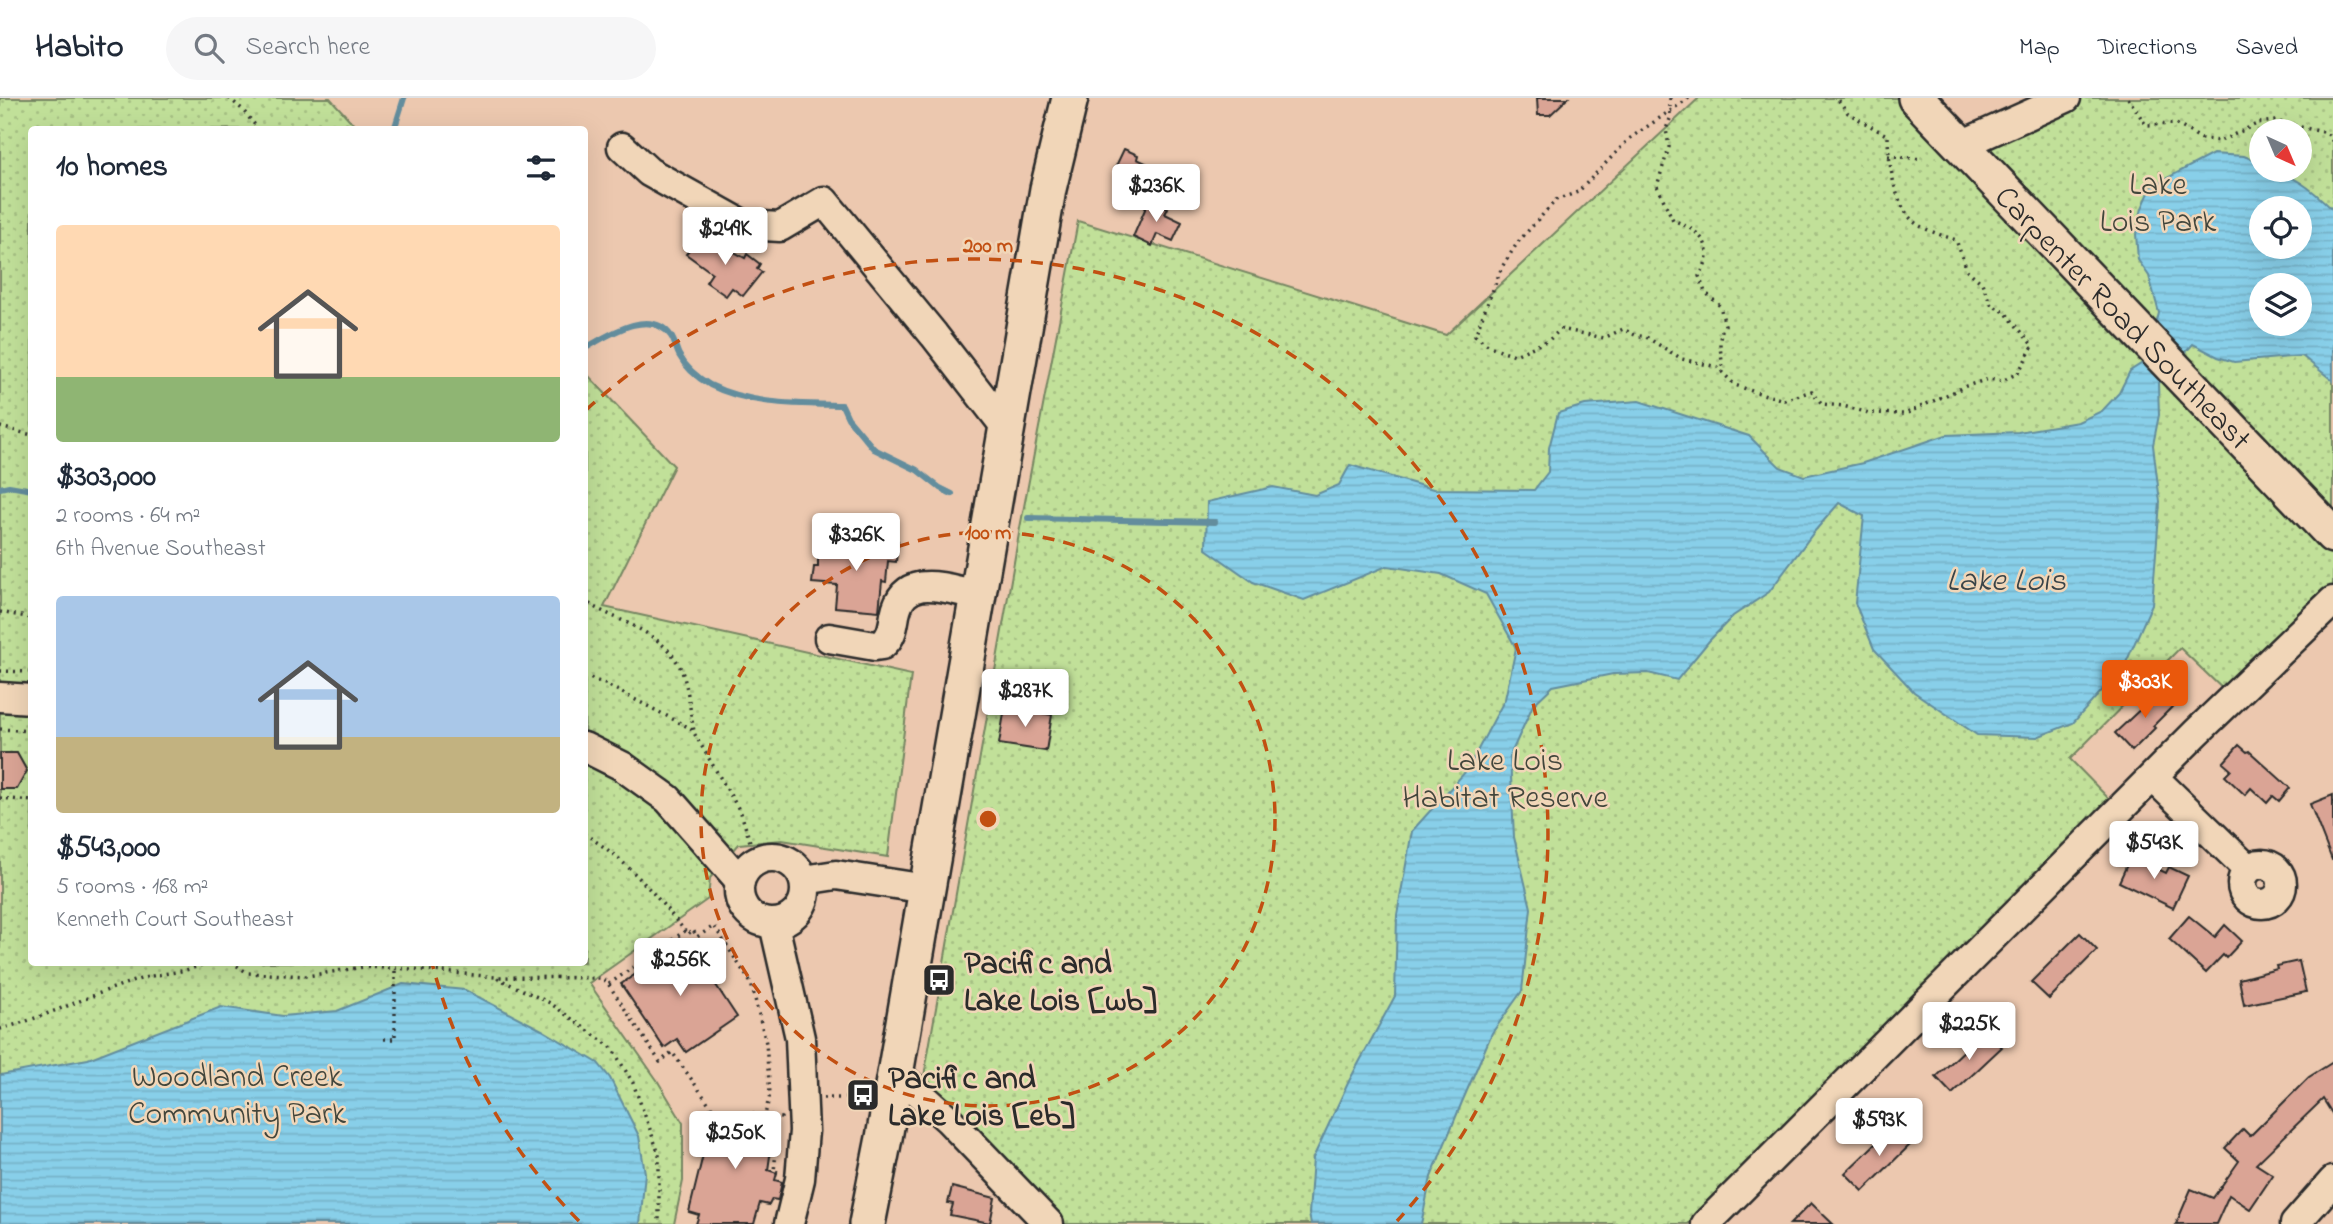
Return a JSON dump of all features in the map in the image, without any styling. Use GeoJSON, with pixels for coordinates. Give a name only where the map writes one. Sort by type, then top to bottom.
{"type":"FeatureCollection","features":[{"type":"Feature","properties":{"kind":"main road"},"geometry":{"type":"LineString","coordinates":[[867,1224],[1048,188],[1070,98]]}},
{"type":"Feature","properties":{"kind":"main road","name":"Carpenter Road Southeast"},"geometry":{"type":"LineString","coordinates":[[1916,98],[2328,530]]}},
{"type":"Feature","properties":{"kind":"street"},"geometry":{"type":"LineString","coordinates":[[1961,145],[2066,98]]}},
{"type":"Feature","properties":{"kind":"street"},"geometry":{"type":"LineString","coordinates":[[622,148],[649,172],[744,225],[780,227],[824,201],[1007,429]]}},
{"type":"Feature","properties":{"kind":"street"},"geometry":{"type":"LineString","coordinates":[[829,638],[882,645],[891,633],[896,608],[901,599],[916,586],[928,585],[978,595]]}},
{"type":"Feature","properties":{"kind":"street"},"geometry":{"type":"LineString","coordinates":[[1706,1224],[2333,601]]}},
{"type":"Feature","properties":{"kind":"street"},"geometry":{"type":"LineString","coordinates":[[0,697],[28,699]]}},
{"type":"Feature","properties":{"kind":"street"},"geometry":{"type":"LineString","coordinates":[[588,749],[622,766],[668,799],[708,842],[748,871]]}},
{"type":"Feature","properties":{"kind":"street"},"geometry":{"type":"LineString","coordinates":[[2153,777],[2248,869]]}},
{"type":"Feature","properties":{"kind":"street"},"geometry":{"type":"LineString","coordinates":[[769,857],[789,861],[798,869],[804,880],[805,895],[802,906],[785,921],[774,924],[763,922],[746,911],[739,897],[748,871],[769,857]]}},
{"type":"Feature","properties":{"kind":"street"},"geometry":{"type":"LineString","coordinates":[[804,880],[836,875],[927,889]]}},
{"type":"Feature","properties":{"kind":"street"},"geometry":{"type":"LineString","coordinates":[[774,924],[800,1038],[804,1131],[800,1178],[789,1224]]}},
{"type":"Feature","properties":{"kind":"street"},"geometry":{"type":"LineString","coordinates":[[893,1086],[949,1120],[1049,1224]]}},
{"type":"Feature","properties":{"kind":"street"},"geometry":{"type":"LineString","coordinates":[[2295,1224],[2333,1181]]}},
{"type":"Feature","properties":{"kind":"path"},"geometry":{"type":"LineString","coordinates":[[229,98],[256,126]]}},
{"type":"Feature","properties":{"kind":"path"},"geometry":{"type":"LineString","coordinates":[[1670,98],[1670,120],[1666,129],[1669,147],[1657,186],[1673,220],[1687,225],[1705,241],[1707,264],[1699,276],[1705,292],[1720,306],[1725,325],[1720,332],[1719,348],[1723,356],[1723,373]]}},
{"type":"Feature","properties":{"kind":"path"},"geometry":{"type":"LineString","coordinates":[[1689,98],[1629,139],[1578,192],[1556,200],[1518,242],[1502,267],[1475,335],[1489,346],[1515,355],[1549,340],[1561,329],[1604,338],[1623,328],[1635,335],[1646,337],[1682,359],[1717,367],[1735,385],[1784,400],[1812,391],[1822,404],[1869,413],[1905,414],[1966,386],[1989,379],[2002,381],[2018,373],[2033,346],[2005,312],[1991,305],[1982,282],[1967,270],[1956,240],[1917,225],[1898,198],[1888,156],[1888,136],[1848,113],[1837,98]]}},
{"type":"Feature","properties":{"kind":"path"},"geometry":{"type":"LineString","coordinates":[[2128,98],[2146,125],[2176,124],[2202,139],[2220,141],[2259,123],[2275,121],[2327,133],[2333,142]]}},
{"type":"Feature","properties":{"kind":"path"},"geometry":{"type":"LineString","coordinates":[[1888,156],[1923,159]]}},
{"type":"Feature","properties":{"kind":"path"},"geometry":{"type":"LineString","coordinates":[[0,428],[28,434]]}},
{"type":"Feature","properties":{"kind":"path"},"geometry":{"type":"LineString","coordinates":[[588,602],[653,637],[668,650],[681,668],[694,733]]}},
{"type":"Feature","properties":{"kind":"path"},"geometry":{"type":"LineString","coordinates":[[0,612],[28,617]]}},
{"type":"Feature","properties":{"kind":"path"},"geometry":{"type":"LineString","coordinates":[[0,671],[28,672]]}},
{"type":"Feature","properties":{"kind":"path"},"geometry":{"type":"LineString","coordinates":[[588,678],[690,728],[741,813],[748,871]]}},
{"type":"Feature","properties":{"kind":"path"},"geometry":{"type":"LineString","coordinates":[[0,729],[28,731]]}},
{"type":"Feature","properties":{"kind":"path"},"geometry":{"type":"LineString","coordinates":[[0,799],[28,801]]}},
{"type":"Feature","properties":{"kind":"path"},"geometry":{"type":"LineString","coordinates":[[588,837],[612,852],[635,873],[688,934],[693,930],[697,937],[714,926],[751,983],[766,1043],[769,1099],[765,1115]]}},
{"type":"Feature","properties":{"kind":"path"},"geometry":{"type":"LineString","coordinates":[[608,984],[685,930]]}},
{"type":"Feature","properties":{"kind":"path"},"geometry":{"type":"LineString","coordinates":[[0,1029],[43,1017],[143,978],[200,966]]}},
{"type":"Feature","properties":{"kind":"path"},"geometry":{"type":"LineString","coordinates":[[237,966],[248,973],[307,976],[363,967],[495,977],[601,978],[608,984],[660,1062],[672,1052],[712,1108],[780,1118],[774,1171],[800,1178]]}},
{"type":"Feature","properties":{"kind":"path"},"geometry":{"type":"LineString","coordinates":[[384,1040],[395,1039],[395,968]]}},
{"type":"Feature","properties":{"kind":"path"},"geometry":{"type":"LineString","coordinates":[[495,977],[550,1003],[612,1048],[633,1083],[659,1154],[659,1224]]}},
{"type":"Feature","properties":{"kind":"path"},"geometry":{"type":"LineString","coordinates":[[769,1099],[801,1098],[893,1086]]}},
{"type":"Feature","properties":{"kind":"green space","name":"Woodland Creek Community Park"},"geometry":{"type":"Polygon","coordinates":[[[0,98],[330,98],[355,126],[28,126],[28,966],[588,966],[588,375],[674,466],[604,607],[911,675],[888,857],[782,840],[739,844],[710,878],[708,899],[589,983],[657,1080],[683,1123],[683,1181],[674,1224],[0,1224],[0,98]]]}},
{"type":"Feature","properties":{"kind":"green space","name":"Lake Lois Habitat Reserve"},"geometry":{"type":"Polygon","coordinates":[[[1699,98],[1914,98],[1961,145],[2066,98],[2333,98],[2333,590],[2228,694],[2180,648],[2070,759],[2115,805],[1688,1224],[1056,1224],[922,1088],[1020,528],[1078,221],[1446,335],[1699,98]]]}},
{"type":"Feature","properties":{"kind":"water","name":"Lake Lois"},"geometry":{"type":"Polygon","coordinates":[[[2213,154],[2249,158],[2249,182],[2298,182],[2317,195],[2333,210],[2333,381],[2302,356],[2234,362],[2193,344],[2158,383],[2159,415],[2153,445],[2160,502],[2152,604],[2125,665],[2073,723],[2037,737],[1977,735],[1914,692],[1874,649],[1855,603],[1864,516],[1839,503],[1769,592],[1733,616],[1677,680],[1648,673],[1613,674],[1553,686],[1533,705],[1510,756],[1514,837],[1531,908],[1522,991],[1492,1033],[1462,1102],[1431,1177],[1421,1224],[1311,1224],[1309,1214],[1313,1158],[1349,1081],[1395,996],[1397,915],[1412,831],[1467,770],[1505,699],[1516,648],[1486,594],[1441,574],[1387,566],[1304,600],[1253,582],[1206,549],[1207,502],[1273,487],[1315,495],[1339,485],[1350,465],[1433,489],[1534,490],[1548,472],[1549,448],[1558,413],[1585,405],[1639,401],[1749,436],[1780,467],[1804,476],[1863,463],[1946,435],[2018,432],[2078,422],[2102,411],[2119,393],[2130,371],[2147,360],[2159,313],[2149,276],[2138,260],[2136,234],[2142,208],[2152,186],[2213,154]]]}},
{"type":"Feature","properties":{"kind":"water"},"geometry":{"type":"Polygon","coordinates":[[[403,984],[465,990],[598,1063],[610,1078],[639,1136],[645,1173],[640,1224],[0,1224],[0,1075],[88,1059],[221,1007],[283,1016],[337,1011],[403,984]]]}},
{"type":"Feature","properties":{"kind":"building"},"geometry":{"type":"Polygon","coordinates":[[[1537,98],[1568,98],[1550,115],[1538,115],[1537,98]]]}},
{"type":"Feature","properties":{"kind":"building"},"geometry":{"type":"Polygon","coordinates":[[[1124,149],[1138,155],[1137,159],[1167,173],[1156,196],[1121,178],[1124,172],[1115,168],[1124,149]]]}},
{"type":"Feature","properties":{"kind":"building"},"geometry":{"type":"Polygon","coordinates":[[[1149,200],[1168,208],[1165,214],[1182,222],[1173,241],[1157,234],[1152,246],[1133,237],[1149,200]]]}},
{"type":"Feature","properties":{"kind":"building"},"geometry":{"type":"Polygon","coordinates":[[[700,235],[726,254],[729,249],[745,258],[747,254],[760,264],[757,269],[762,272],[743,296],[732,288],[726,296],[706,282],[712,273],[686,254],[700,235]]]}},
{"type":"Feature","properties":{"kind":"building"},"geometry":{"type":"Polygon","coordinates":[[[878,540],[898,541],[896,562],[888,561],[886,582],[882,581],[879,611],[835,607],[837,585],[812,583],[814,567],[818,567],[818,557],[823,557],[824,543],[877,547],[878,540]]]}},
{"type":"Feature","properties":{"kind":"building"},"geometry":{"type":"Polygon","coordinates":[[[2162,689],[2176,703],[2132,751],[2115,733],[2162,689]]]}},
{"type":"Feature","properties":{"kind":"building"},"geometry":{"type":"Polygon","coordinates":[[[1005,707],[1052,715],[1046,751],[999,744],[1005,707]]]}},
{"type":"Feature","properties":{"kind":"building"},"geometry":{"type":"Polygon","coordinates":[[[2239,745],[2290,788],[2279,801],[2273,796],[2267,803],[2251,788],[2245,795],[2225,776],[2231,770],[2223,763],[2239,745]]]}},
{"type":"Feature","properties":{"kind":"building"},"geometry":{"type":"Polygon","coordinates":[[[0,753],[17,753],[27,771],[17,789],[0,789],[0,753]]]}},
{"type":"Feature","properties":{"kind":"building"},"geometry":{"type":"Polygon","coordinates":[[[2333,795],[2333,860],[2332,860],[2310,804],[2333,795]]]}},
{"type":"Feature","properties":{"kind":"building"},"geometry":{"type":"Polygon","coordinates":[[[2131,856],[2166,873],[2169,867],[2188,876],[2173,908],[2119,882],[2131,856]]]}},
{"type":"Feature","properties":{"kind":"building"},"geometry":{"type":"Polygon","coordinates":[[[2189,916],[2215,937],[2225,925],[2242,941],[2226,958],[2223,955],[2206,973],[2169,939],[2189,916]]]}},
{"type":"Feature","properties":{"kind":"building"},"geometry":{"type":"Polygon","coordinates":[[[2080,933],[2097,950],[2049,999],[2031,982],[2080,933]]]}},
{"type":"Feature","properties":{"kind":"building"},"geometry":{"type":"Polygon","coordinates":[[[685,941],[694,954],[701,949],[714,968],[708,973],[737,1017],[686,1052],[677,1039],[664,1048],[621,984],[685,941]]]}},
{"type":"Feature","properties":{"kind":"building"},"geometry":{"type":"Polygon","coordinates":[[[2299,961],[2306,992],[2244,1005],[2239,979],[2299,961]]]}},
{"type":"Feature","properties":{"kind":"building"},"geometry":{"type":"Polygon","coordinates":[[[1986,1030],[2002,1047],[1952,1094],[1936,1077],[1986,1030]]]}},
{"type":"Feature","properties":{"kind":"building"},"geometry":{"type":"Polygon","coordinates":[[[2333,1062],[2333,1115],[2323,1099],[2256,1164],[2273,1175],[2250,1209],[2229,1195],[2216,1224],[2176,1224],[2191,1189],[2213,1198],[2239,1161],[2225,1148],[2239,1133],[2243,1129],[2250,1136],[2309,1077],[2333,1062]]]}},
{"type":"Feature","properties":{"kind":"building"},"geometry":{"type":"Polygon","coordinates":[[[714,1110],[775,1121],[768,1170],[777,1173],[775,1180],[782,1182],[778,1200],[772,1199],[769,1205],[760,1203],[754,1224],[696,1224],[699,1215],[689,1212],[714,1110]]]}},
{"type":"Feature","properties":{"kind":"building"},"geometry":{"type":"Polygon","coordinates":[[[1895,1125],[1912,1143],[1863,1191],[1845,1173],[1895,1125]]]}},
{"type":"Feature","properties":{"kind":"building"},"geometry":{"type":"Polygon","coordinates":[[[952,1187],[995,1198],[990,1223],[950,1215],[953,1204],[948,1203],[952,1187]]]}},
{"type":"Feature","properties":{"kind":"building"},"geometry":{"type":"Polygon","coordinates":[[[1811,1203],[1833,1224],[1790,1224],[1811,1203]]]}},
{"type":"Feature","properties":{"kind":"waterway"},"geometry":{"type":"LineString","coordinates":[[395,126],[404,98]]}},
{"type":"Feature","properties":{"kind":"waterway"},"geometry":{"type":"LineString","coordinates":[[588,347],[628,326],[652,324],[662,327],[671,336],[685,364],[710,385],[725,392],[758,400],[842,405],[848,418],[874,449],[917,470],[952,494]]}},
{"type":"Feature","properties":{"kind":"waterway"},"geometry":{"type":"LineString","coordinates":[[0,488],[9,486],[28,489]]}},
{"type":"Feature","properties":{"kind":"waterway"},"geometry":{"type":"LineString","coordinates":[[1028,518],[1215,522]]}},
{"type":"Feature","properties":{"kind":"place","name":"Pacific and Lake Lois [wb]"},"geometry":{"type":"Point","coordinates":[939,980]}},
{"type":"Feature","properties":{"kind":"place","name":"Pacific and Lake Lois [eb]"},"geometry":{"type":"Point","coordinates":[863,1095]}},
{"type":"Feature","properties":{"kind":"park label","name":"Lake Lois Park"},"geometry":{"type":"Point","coordinates":[2158,202]}}]}
